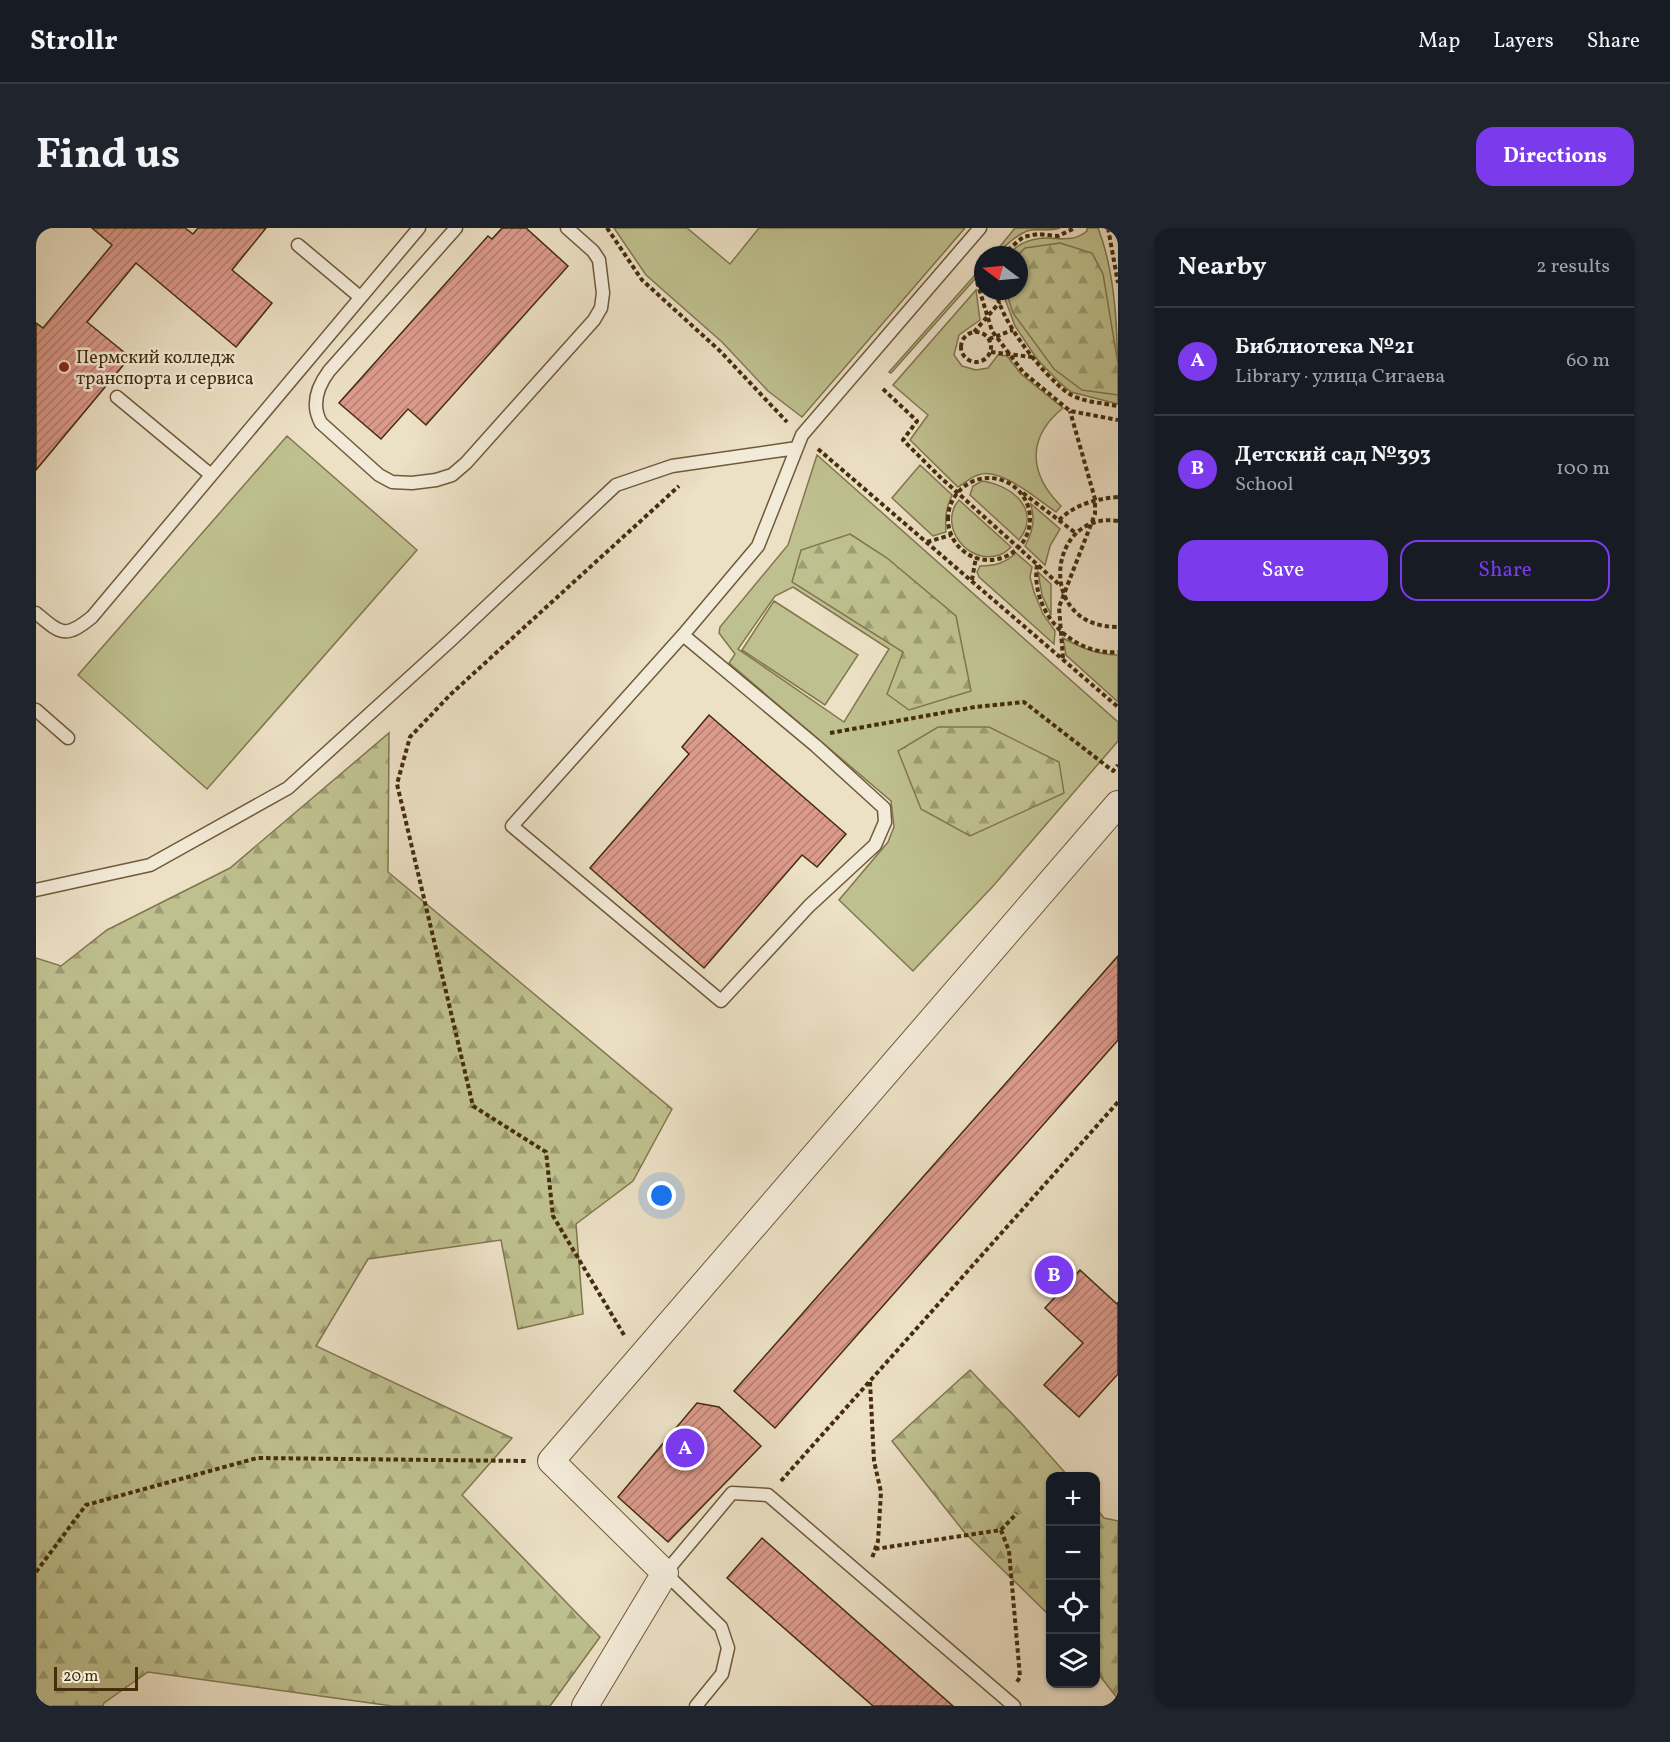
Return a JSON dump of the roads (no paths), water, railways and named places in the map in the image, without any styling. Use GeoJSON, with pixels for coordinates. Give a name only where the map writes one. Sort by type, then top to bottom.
{"type":"FeatureCollection","features":[{"type":"Feature","properties":{"kind":"street"},"geometry":{"type":"LineString","coordinates":[[585,1706],[664,1573],[551,1461],[1118,804]]}},
{"type":"Feature","properties":{"kind":"lane"},"geometry":{"type":"LineString","coordinates":[[36,613],[63,632],[76,630],[92,617],[419,228]]}},
{"type":"Feature","properties":{"kind":"lane"},"geometry":{"type":"LineString","coordinates":[[456,228],[329,371],[318,390],[316,414],[321,423],[379,475],[392,483],[412,483],[452,475],[466,463],[594,320],[601,308],[603,293],[599,260],[593,251],[567,228]]}},
{"type":"Feature","properties":{"kind":"lane"},"geometry":{"type":"LineString","coordinates":[[683,635],[884,808],[885,822],[875,845],[809,906],[721,1001],[512,826],[683,635],[758,546],[802,435],[980,228]]}},
{"type":"Feature","properties":{"kind":"lane"},"geometry":{"type":"LineString","coordinates":[[298,245],[360,297]]}},
{"type":"Feature","properties":{"kind":"lane"},"geometry":{"type":"LineString","coordinates":[[117,397],[211,475]]}},
{"type":"Feature","properties":{"kind":"lane"},"geometry":{"type":"LineString","coordinates":[[36,890],[150,865],[288,788],[616,485],[672,466],[797,448]]}},
{"type":"Feature","properties":{"kind":"lane"},"geometry":{"type":"LineString","coordinates":[[36,710],[68,738]]}},
{"type":"Feature","properties":{"kind":"lane"},"geometry":{"type":"LineString","coordinates":[[696,1706],[722,1674],[728,1648],[721,1627],[664,1573],[732,1493],[768,1496],[1010,1702]]}},
{"type":"Feature","properties":{"kind":"place","name":"Пермский колледж транспорта и сервиса"},"geometry":{"type":"Point","coordinates":[64,367]}},
{"type":"Feature","properties":{"kind":"place","name":"Детский сад №393"},"geometry":{"type":"Point","coordinates":[1054,1275]}},
{"type":"Feature","properties":{"kind":"place","name":"Библиотека №21"},"geometry":{"type":"Point","coordinates":[685,1448]}}]}
